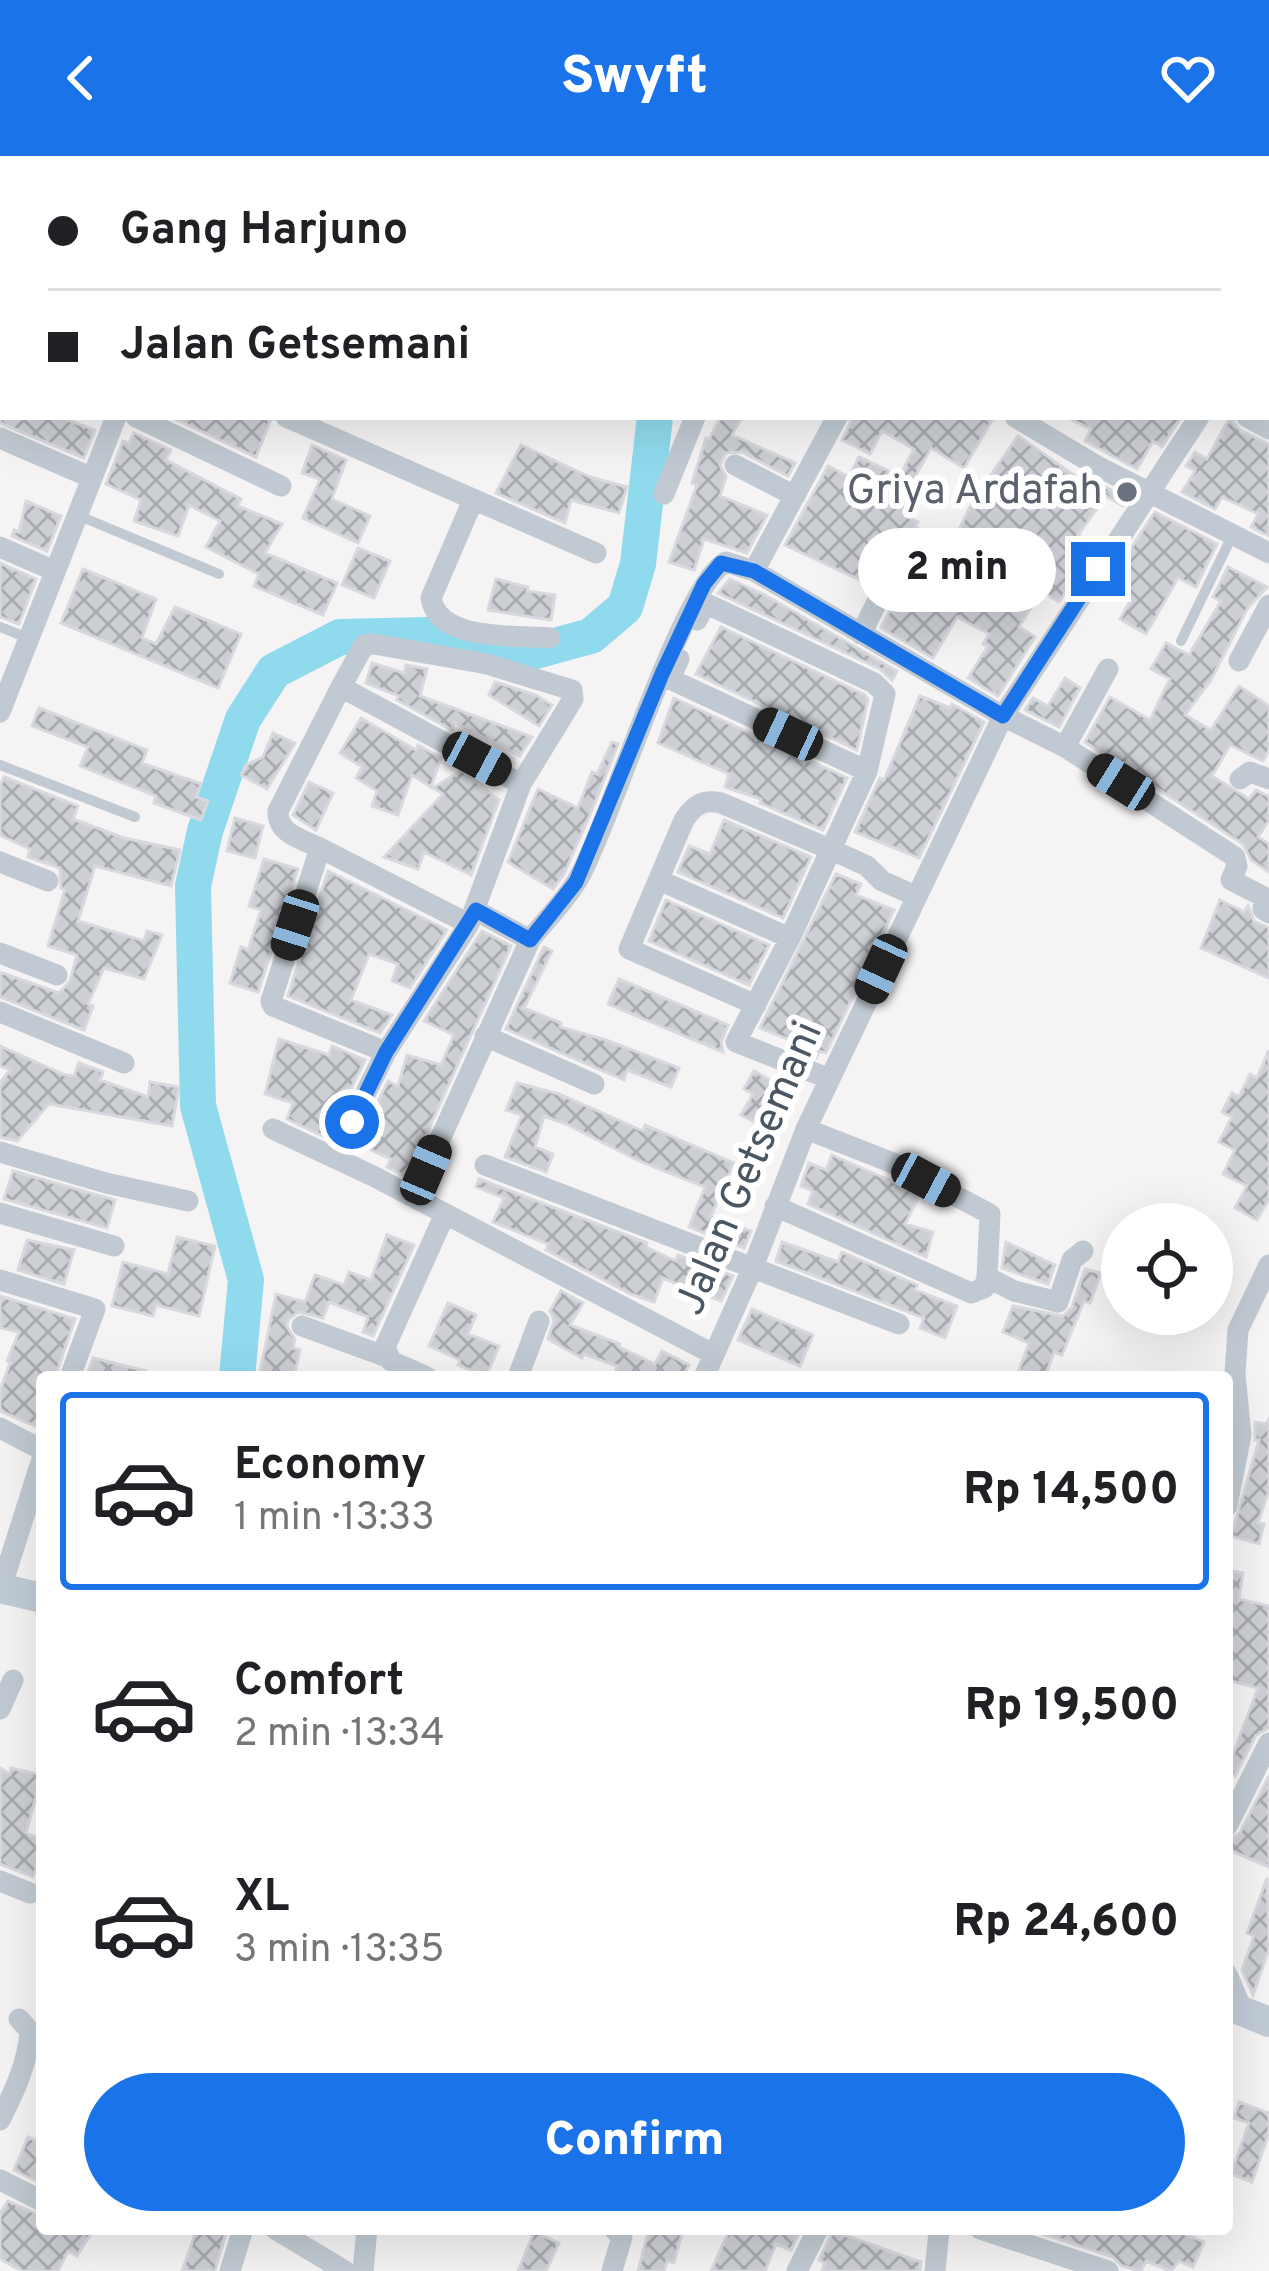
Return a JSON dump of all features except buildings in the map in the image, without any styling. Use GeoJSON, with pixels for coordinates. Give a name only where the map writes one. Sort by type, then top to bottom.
{"type":"FeatureCollection","features":[{"type":"Feature","properties":{"kind":"main road"},"geometry":{"type":"LineString","coordinates":[[0,1588],[36,1597]]}},
{"type":"Feature","properties":{"kind":"street"},"geometry":{"type":"LineString","coordinates":[[0,712],[115,420]]}},
{"type":"Feature","properties":{"kind":"street"},"geometry":{"type":"LineString","coordinates":[[142,420],[281,486]]}},
{"type":"Feature","properties":{"kind":"street"},"geometry":{"type":"LineString","coordinates":[[293,420],[596,553]]}},
{"type":"Feature","properties":{"kind":"street"},"geometry":{"type":"LineString","coordinates":[[664,494],[694,420]]}},
{"type":"Feature","properties":{"kind":"street"},"geometry":{"type":"LineString","coordinates":[[754,571],[835,420]]}},
{"type":"Feature","properties":{"kind":"street"},"geometry":{"type":"LineString","coordinates":[[1020,420],[1096,466],[1269,553]]}},
{"type":"Feature","properties":{"kind":"street","name":"Jalan Getsemani"},"geometry":{"type":"LineString","coordinates":[[706,1371],[806,1129],[1003,716],[1196,420]]}},
{"type":"Feature","properties":{"kind":"street"},"geometry":{"type":"LineString","coordinates":[[0,438],[90,477]]}},
{"type":"Feature","properties":{"kind":"street"},"geometry":{"type":"LineString","coordinates":[[736,465],[795,496]]}},
{"type":"Feature","properties":{"kind":"street"},"geometry":{"type":"LineString","coordinates":[[473,500],[430,598],[432,609],[444,622],[475,632],[550,638]]}},
{"type":"Feature","properties":{"kind":"street"},"geometry":{"type":"LineString","coordinates":[[0,547],[55,571]]}},
{"type":"Feature","properties":{"kind":"street"},"geometry":{"type":"LineString","coordinates":[[414,1198],[530,940],[576,882],[662,674],[704,584],[721,563],[754,571],[1065,747],[1235,856],[1232,880],[1264,897],[1262,909],[1269,913]]}},
{"type":"Feature","properties":{"kind":"street"},"geometry":{"type":"LineString","coordinates":[[861,634],[891,574]]}},
{"type":"Feature","properties":{"kind":"street"},"geometry":{"type":"LineString","coordinates":[[830,1079],[736,1042],[867,771],[886,700],[882,688],[705,603],[670,679],[867,771]]}},
{"type":"Feature","properties":{"kind":"street"},"geometry":{"type":"LineString","coordinates":[[1239,661],[1269,605]]}},
{"type":"Feature","properties":{"kind":"street"},"geometry":{"type":"LineString","coordinates":[[334,1156],[386,1052],[472,917],[521,784],[573,699],[572,690],[487,664],[364,645],[277,817],[284,830],[472,917],[530,940]]}},
{"type":"Feature","properties":{"kind":"street"},"geometry":{"type":"LineString","coordinates":[[1065,747],[1108,669]]}},
{"type":"Feature","properties":{"kind":"street"},"geometry":{"type":"LineString","coordinates":[[341,687],[521,784]]}},
{"type":"Feature","properties":{"kind":"street"},"geometry":{"type":"LineString","coordinates":[[1240,779],[1250,772],[1269,779]]}},
{"type":"Feature","properties":{"kind":"street"},"geometry":{"type":"LineString","coordinates":[[756,1005],[629,949],[684,820],[696,806],[709,801],[867,866],[882,881],[919,889]]}},
{"type":"Feature","properties":{"kind":"street"},"geometry":{"type":"LineString","coordinates":[[320,848],[271,1001],[273,1006],[386,1052]]}},
{"type":"Feature","properties":{"kind":"street"},"geometry":{"type":"LineString","coordinates":[[0,862],[48,881]]}},
{"type":"Feature","properties":{"kind":"street"},"geometry":{"type":"LineString","coordinates":[[661,880],[790,938]]}},
{"type":"Feature","properties":{"kind":"street"},"geometry":{"type":"LineString","coordinates":[[0,953],[57,975]]}},
{"type":"Feature","properties":{"kind":"street"},"geometry":{"type":"LineString","coordinates":[[0,1012],[124,1063]]}},
{"type":"Feature","properties":{"kind":"street"},"geometry":{"type":"LineString","coordinates":[[485,1036],[594,1084]]}},
{"type":"Feature","properties":{"kind":"street"},"geometry":{"type":"LineString","coordinates":[[273,1129],[334,1156],[713,1354]]}},
{"type":"Feature","properties":{"kind":"street"},"geometry":{"type":"LineString","coordinates":[[775,1206],[971,1293],[984,1288],[990,1214],[893,1163],[806,1129]]}},
{"type":"Feature","properties":{"kind":"street"},"geometry":{"type":"LineString","coordinates":[[0,1152],[188,1201]]}},
{"type":"Feature","properties":{"kind":"street"},"geometry":{"type":"LineString","coordinates":[[485,1165],[898,1324]]}},
{"type":"Feature","properties":{"kind":"street"},"geometry":{"type":"LineString","coordinates":[[0,1213],[114,1246]]}},
{"type":"Feature","properties":{"kind":"street"},"geometry":{"type":"LineString","coordinates":[[388,1358],[388,1341],[445,1214]]}},
{"type":"Feature","properties":{"kind":"street"},"geometry":{"type":"LineString","coordinates":[[987,1277],[1054,1303],[1072,1260],[1083,1251]]}},
{"type":"Feature","properties":{"kind":"street"},"geometry":{"type":"LineString","coordinates":[[1233,1475],[1241,1435],[1234,1374],[1238,1330],[1269,1265]]}},
{"type":"Feature","properties":{"kind":"street"},"geometry":{"type":"LineString","coordinates":[[0,1280],[95,1309],[72,1371]]}},
{"type":"Feature","properties":{"kind":"street"},"geometry":{"type":"LineString","coordinates":[[520,1371],[538,1321]]}},
{"type":"Feature","properties":{"kind":"street"},"geometry":{"type":"LineString","coordinates":[[302,1326],[415,1371]]}},
{"type":"Feature","properties":{"kind":"street"},"geometry":{"type":"LineString","coordinates":[[0,1428],[36,1447]]}},
{"type":"Feature","properties":{"kind":"street"},"geometry":{"type":"LineString","coordinates":[[0,1588],[36,1477]]}},
{"type":"Feature","properties":{"kind":"street"},"geometry":{"type":"LineString","coordinates":[[0,1708],[13,1680]]}},
{"type":"Feature","properties":{"kind":"street"},"geometry":{"type":"LineString","coordinates":[[1233,1818],[1260,1781],[1269,1743]]}},
{"type":"Feature","properties":{"kind":"street"},"geometry":{"type":"LineString","coordinates":[[0,1881],[30,1893]]}},
{"type":"Feature","properties":{"kind":"street"},"geometry":{"type":"LineString","coordinates":[[0,2120],[29,2044],[30,2031],[19,2018]]}},
{"type":"Feature","properties":{"kind":"street"},"geometry":{"type":"LineString","coordinates":[[0,2180],[36,2198]]}},
{"type":"Feature","properties":{"kind":"street"},"geometry":{"type":"LineString","coordinates":[[230,2271],[241,2235]]}},
{"type":"Feature","properties":{"kind":"street"},"geometry":{"type":"LineString","coordinates":[[285,2235],[345,2271]]}},
{"type":"Feature","properties":{"kind":"street"},"geometry":{"type":"LineString","coordinates":[[363,2271],[366,2235]]}},
{"type":"Feature","properties":{"kind":"street"},"geometry":{"type":"LineString","coordinates":[[612,2271],[620,2235]]}},
{"type":"Feature","properties":{"kind":"street"},"geometry":{"type":"LineString","coordinates":[[797,2271],[815,2235]]}},
{"type":"Feature","properties":{"kind":"street"},"geometry":{"type":"LineString","coordinates":[[935,2271],[939,2235]]}},
{"type":"Feature","properties":{"kind":"street"},"geometry":{"type":"LineString","coordinates":[[998,2235],[1108,2271]]}},
{"type":"Feature","properties":{"kind":"lane"},"geometry":{"type":"LineString","coordinates":[[77,515],[219,574]]}},
{"type":"Feature","properties":{"kind":"lane"},"geometry":{"type":"LineString","coordinates":[[1180,641],[1233,534]]}},
{"type":"Feature","properties":{"kind":"lane"},"geometry":{"type":"LineString","coordinates":[[0,627],[28,638]]}},
{"type":"Feature","properties":{"kind":"lane"},"geometry":{"type":"LineString","coordinates":[[0,765],[135,817]]}},
{"type":"Feature","properties":{"kind":"waterway"},"geometry":{"type":"LineString","coordinates":[[238,1371],[246,1280],[198,1106],[193,886],[205,831],[243,719],[274,671],[340,637],[427,635],[532,652],[591,636],[625,607],[638,564],[655,420]]}},
{"type":"Feature","properties":{"kind":"place","name":"Griya Ardafah"},"geometry":{"type":"Point","coordinates":[1127,492]}},
{"type":"Feature","properties":{"kind":"route"},"geometry":{"type":"LineString","coordinates":[[352,1122],[386,1052],[476,910],[530,940],[576,882],[662,674],[704,584],[721,563],[754,571],[1003,716],[1098,569]]}}]}
